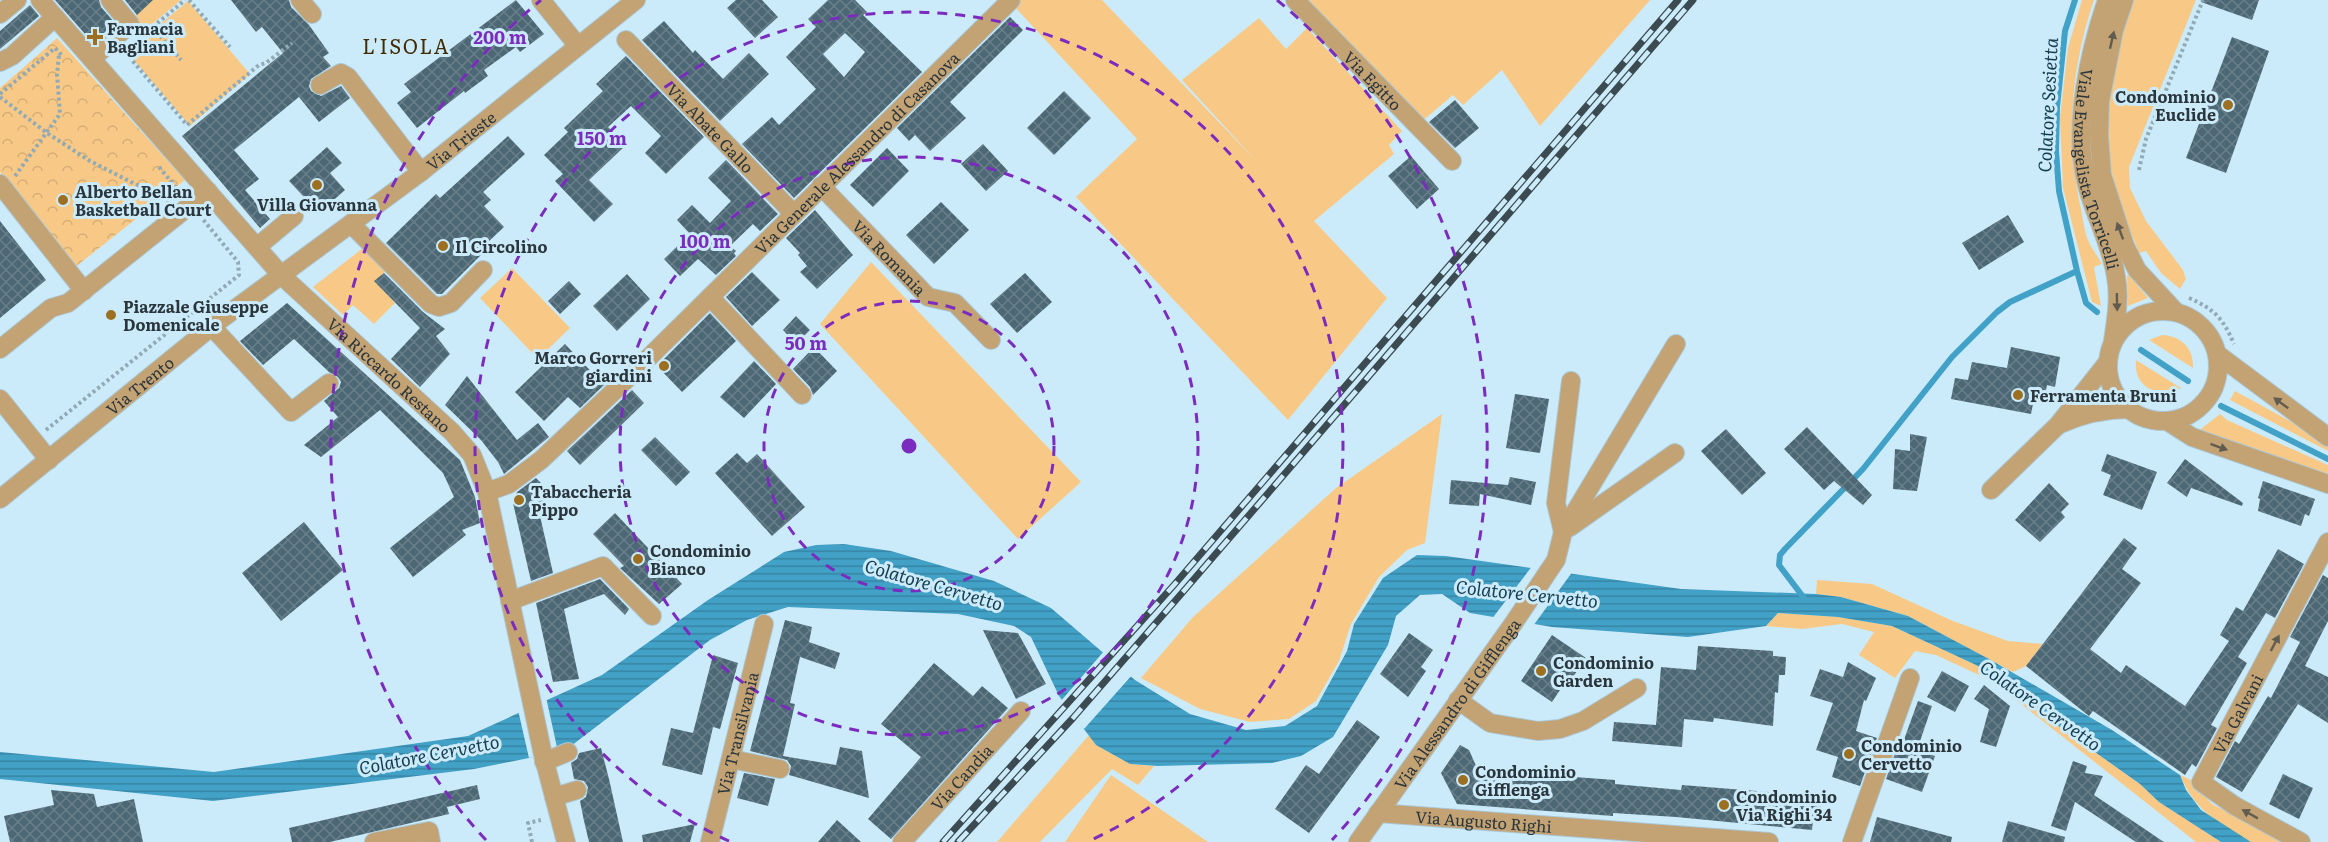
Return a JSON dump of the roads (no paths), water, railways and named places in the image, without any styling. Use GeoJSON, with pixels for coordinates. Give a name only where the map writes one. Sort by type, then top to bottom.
{"type":"FeatureCollection","features":[{"type":"Feature","properties":{"kind":"street"},"geometry":{"type":"LineString","coordinates":[[0,14],[17,0]]}},
{"type":"Feature","properties":{"kind":"street","name":"Via Riccardo Restano"},"geometry":{"type":"LineString","coordinates":[[40,0],[282,276],[452,432],[472,455],[487,492],[543,759],[566,842]]}},
{"type":"Feature","properties":{"kind":"street"},"geometry":{"type":"LineString","coordinates":[[92,59],[130,24],[110,0]]}},
{"type":"Feature","properties":{"kind":"street"},"geometry":{"type":"LineString","coordinates":[[541,0],[578,46]]}},
{"type":"Feature","properties":{"kind":"street","name":"Via Trieste"},"geometry":{"type":"LineString","coordinates":[[282,276],[421,172],[636,0]]}},
{"type":"Feature","properties":{"kind":"street","name":"Via Generale Alessandro di Casanova"},"geometry":{"type":"LineString","coordinates":[[487,492],[509,483],[541,460],[634,382],[710,297],[1011,0]]}},
{"type":"Feature","properties":{"kind":"street","name":"Via Egitto"},"geometry":{"type":"LineString","coordinates":[[1295,0],[1452,161]]}},
{"type":"Feature","properties":{"kind":"street","name":"Viale Evangelista Torricelli"},"geometry":{"type":"LineString","coordinates":[[2107,0],[2089,62],[2082,138],[2085,179],[2117,277],[2118,310],[2113,341]]}},
{"type":"Feature","properties":{"kind":"street","name":"Viale Evangelista Torricelli"},"geometry":{"type":"LineString","coordinates":[[2124,0],[2111,41],[2100,101],[2099,136],[2102,175],[2121,235],[2137,270],[2176,312]]}},
{"type":"Feature","properties":{"kind":"street"},"geometry":{"type":"LineString","coordinates":[[0,62],[12,56],[55,17]]}},
{"type":"Feature","properties":{"kind":"street","name":"Via Abate Gallo"},"geometry":{"type":"LineString","coordinates":[[626,40],[794,214]]}},
{"type":"Feature","properties":{"kind":"street"},"geometry":{"type":"LineString","coordinates":[[320,85],[341,73],[348,77],[421,172]]}},
{"type":"Feature","properties":{"kind":"street","name":"Via Romania"},"geometry":{"type":"LineString","coordinates":[[821,186],[928,297],[955,303],[991,340]]}},
{"type":"Feature","properties":{"kind":"street"},"geometry":{"type":"LineString","coordinates":[[3,188],[84,291]]}},
{"type":"Feature","properties":{"kind":"street"},"geometry":{"type":"LineString","coordinates":[[0,349],[51,308],[68,303],[84,291],[208,191]]}},
{"type":"Feature","properties":{"kind":"street"},"geometry":{"type":"LineString","coordinates":[[257,247],[294,216]]}},
{"type":"Feature","properties":{"kind":"street"},"geometry":{"type":"LineString","coordinates":[[352,225],[431,304],[439,307],[451,303],[483,270]]}},
{"type":"Feature","properties":{"kind":"street","name":"Via Trento"},"geometry":{"type":"LineString","coordinates":[[0,499],[212,327],[282,276]]}},
{"type":"Feature","properties":{"kind":"street"},"geometry":{"type":"LineString","coordinates":[[710,297],[802,395]]}},
{"type":"Feature","properties":{"kind":"street"},"geometry":{"type":"LineString","coordinates":[[2158,310],[2176,312],[2191,318],[2203,327],[2212,340],[2217,354],[2218,373],[2212,391],[2201,406],[2185,416],[2167,421],[2148,419],[2128,409],[2116,396],[2109,380],[2107,363],[2113,341],[2124,326],[2140,315],[2158,310]]}},
{"type":"Feature","properties":{"kind":"street"},"geometry":{"type":"LineString","coordinates":[[212,327],[291,412],[329,383]]}},
{"type":"Feature","properties":{"kind":"street"},"geometry":{"type":"LineString","coordinates":[[1563,532],[1676,344]]}},
{"type":"Feature","properties":{"kind":"street"},"geometry":{"type":"LineString","coordinates":[[2217,354],[2328,437]]}},
{"type":"Feature","properties":{"kind":"street"},"geometry":{"type":"LineString","coordinates":[[1991,490],[2058,425],[2107,363]]}},
{"type":"Feature","properties":{"kind":"street"},"geometry":{"type":"LineString","coordinates":[[1563,532],[1556,503],[1570,381]]}},
{"type":"Feature","properties":{"kind":"street"},"geometry":{"type":"LineString","coordinates":[[0,399],[49,460]]}},
{"type":"Feature","properties":{"kind":"street"},"geometry":{"type":"LineString","coordinates":[[2058,425],[2080,415],[2103,410],[2128,409]]}},
{"type":"Feature","properties":{"kind":"street"},"geometry":{"type":"LineString","coordinates":[[2167,421],[2192,437],[2328,484]]}},
{"type":"Feature","properties":{"kind":"street"},"geometry":{"type":"LineString","coordinates":[[1563,532],[1675,453]]}},
{"type":"Feature","properties":{"kind":"street","name":"Via Alessandro di Gifflenga"},"geometry":{"type":"LineString","coordinates":[[1358,842],[1514,624],[1556,561],[1563,532]]}},
{"type":"Feature","properties":{"kind":"street","name":"Via Galvani"},"geometry":{"type":"LineString","coordinates":[[2301,842],[2235,806],[2201,782],[2328,542]]}},
{"type":"Feature","properties":{"kind":"street"},"geometry":{"type":"LineString","coordinates":[[510,601],[603,566],[652,616]]}},
{"type":"Feature","properties":{"kind":"street","name":"Via Transilvania"},"geometry":{"type":"LineString","coordinates":[[710,842],[764,624]]}},
{"type":"Feature","properties":{"kind":"street"},"geometry":{"type":"LineString","coordinates":[[1852,842],[1910,678]]}},
{"type":"Feature","properties":{"kind":"street"},"geometry":{"type":"LineString","coordinates":[[1458,700],[1490,723],[1538,731],[1560,729],[1583,721],[1637,688]]}},
{"type":"Feature","properties":{"kind":"street","name":"Via Candia"},"geometry":{"type":"LineString","coordinates":[[902,842],[1021,711]]}},
{"type":"Feature","properties":{"kind":"street"},"geometry":{"type":"LineString","coordinates":[[543,759],[568,752]]}},
{"type":"Feature","properties":{"kind":"street"},"geometry":{"type":"LineString","coordinates":[[731,759],[780,770]]}},
{"type":"Feature","properties":{"kind":"street"},"geometry":{"type":"LineString","coordinates":[[554,797],[577,790]]}},
{"type":"Feature","properties":{"kind":"street","name":"Via Augusto Righi"},"geometry":{"type":"LineString","coordinates":[[1378,813],[1494,814],[1536,817],[1769,842]]}},
{"type":"Feature","properties":{"kind":"street"},"geometry":{"type":"LineString","coordinates":[[374,842],[429,831],[431,842]]}},
{"type":"Feature","properties":{"kind":"water","name":"Colatore Cervetto"},"geometry":{"type":"Polygon","coordinates":[[[844,544],[891,551],[994,581],[1051,608],[1135,680],[1190,714],[1246,730],[1285,726],[1317,706],[1347,651],[1354,624],[1383,578],[1417,555],[1446,556],[1681,589],[1841,597],[1908,616],[1989,659],[2112,730],[2180,775],[2186,790],[2201,810],[2251,842],[2221,842],[2159,802],[2140,784],[2061,728],[1998,679],[1976,665],[1892,626],[1838,617],[1778,613],[1766,626],[1688,637],[1552,627],[1470,613],[1442,594],[1420,595],[1396,616],[1388,645],[1333,737],[1301,756],[1272,763],[1158,766],[1130,764],[1096,745],[1059,696],[1031,637],[1014,626],[958,614],[788,607],[747,620],[710,640],[567,749],[529,758],[474,769],[213,801],[0,779],[0,752],[214,772],[468,736],[602,675],[708,600],[784,552],[816,545],[844,544]]]}},
{"type":"Feature","properties":{"kind":"waterway","name":"Colatore Sesietta"},"geometry":{"type":"LineString","coordinates":[[2075,0],[2065,31],[2057,107],[2056,151],[2059,191],[2077,271],[2086,303],[2097,312]]}},
{"type":"Feature","properties":{"kind":"waterway"},"geometry":{"type":"LineString","coordinates":[[1804,598],[1779,565],[1780,555],[1785,549],[1863,469],[1952,357],[1997,312],[2010,302],[2077,271]]}},
{"type":"Feature","properties":{"kind":"waterway","name":"Colatore Sesietta"},"geometry":{"type":"LineString","coordinates":[[2141,350],[2188,381]]}},
{"type":"Feature","properties":{"kind":"waterway","name":"Colatore Sesietta"},"geometry":{"type":"LineString","coordinates":[[2221,406],[2328,459]]}},
{"type":"Feature","properties":{"kind":"railway"},"geometry":{"type":"LineString","coordinates":[[943,842],[1174,585],[1678,0]]}},
{"type":"Feature","properties":{"kind":"railway"},"geometry":{"type":"LineString","coordinates":[[958,842],[1073,718],[1693,0]]}},
{"type":"Feature","properties":{"kind":"place","name":"Farmacia Bagliani"},"geometry":{"type":"Point","coordinates":[95,37]}},
{"type":"Feature","properties":{"kind":"place","name":"Condominio Euclide"},"geometry":{"type":"Point","coordinates":[2228,105]}},
{"type":"Feature","properties":{"kind":"place","name":"Villa Giovanna"},"geometry":{"type":"Point","coordinates":[317,185]}},
{"type":"Feature","properties":{"kind":"place","name":"Alberto Bellan Basketball Court"},"geometry":{"type":"Point","coordinates":[63,200]}},
{"type":"Feature","properties":{"kind":"place","name":"Il Circolino"},"geometry":{"type":"Point","coordinates":[443,246]}},
{"type":"Feature","properties":{"kind":"place","name":"Piazzale Giuseppe Domenicale"},"geometry":{"type":"Point","coordinates":[111,315]}},
{"type":"Feature","properties":{"kind":"place","name":"Marco Gorreri giardini"},"geometry":{"type":"Point","coordinates":[664,366]}},
{"type":"Feature","properties":{"kind":"place","name":"Ferramenta Bruni"},"geometry":{"type":"Point","coordinates":[2018,395]}},
{"type":"Feature","properties":{"kind":"place","name":"Tabaccheria Pippo"},"geometry":{"type":"Point","coordinates":[519,500]}},
{"type":"Feature","properties":{"kind":"place","name":"Condominio Bianco"},"geometry":{"type":"Point","coordinates":[638,559]}},
{"type":"Feature","properties":{"kind":"place","name":"Condominio Garden"},"geometry":{"type":"Point","coordinates":[1541,671]}},
{"type":"Feature","properties":{"kind":"place","name":"Condominio Cervetto"},"geometry":{"type":"Point","coordinates":[1849,754]}},
{"type":"Feature","properties":{"kind":"place","name":"Condominio Gifflenga"},"geometry":{"type":"Point","coordinates":[1463,780]}},
{"type":"Feature","properties":{"kind":"place","name":"Condominio Via Righi 34"},"geometry":{"type":"Point","coordinates":[1724,805]}},
{"type":"Feature","properties":{"kind":"district","name":"L'ISOLA"},"geometry":{"type":"Point","coordinates":[406,45]}}]}
